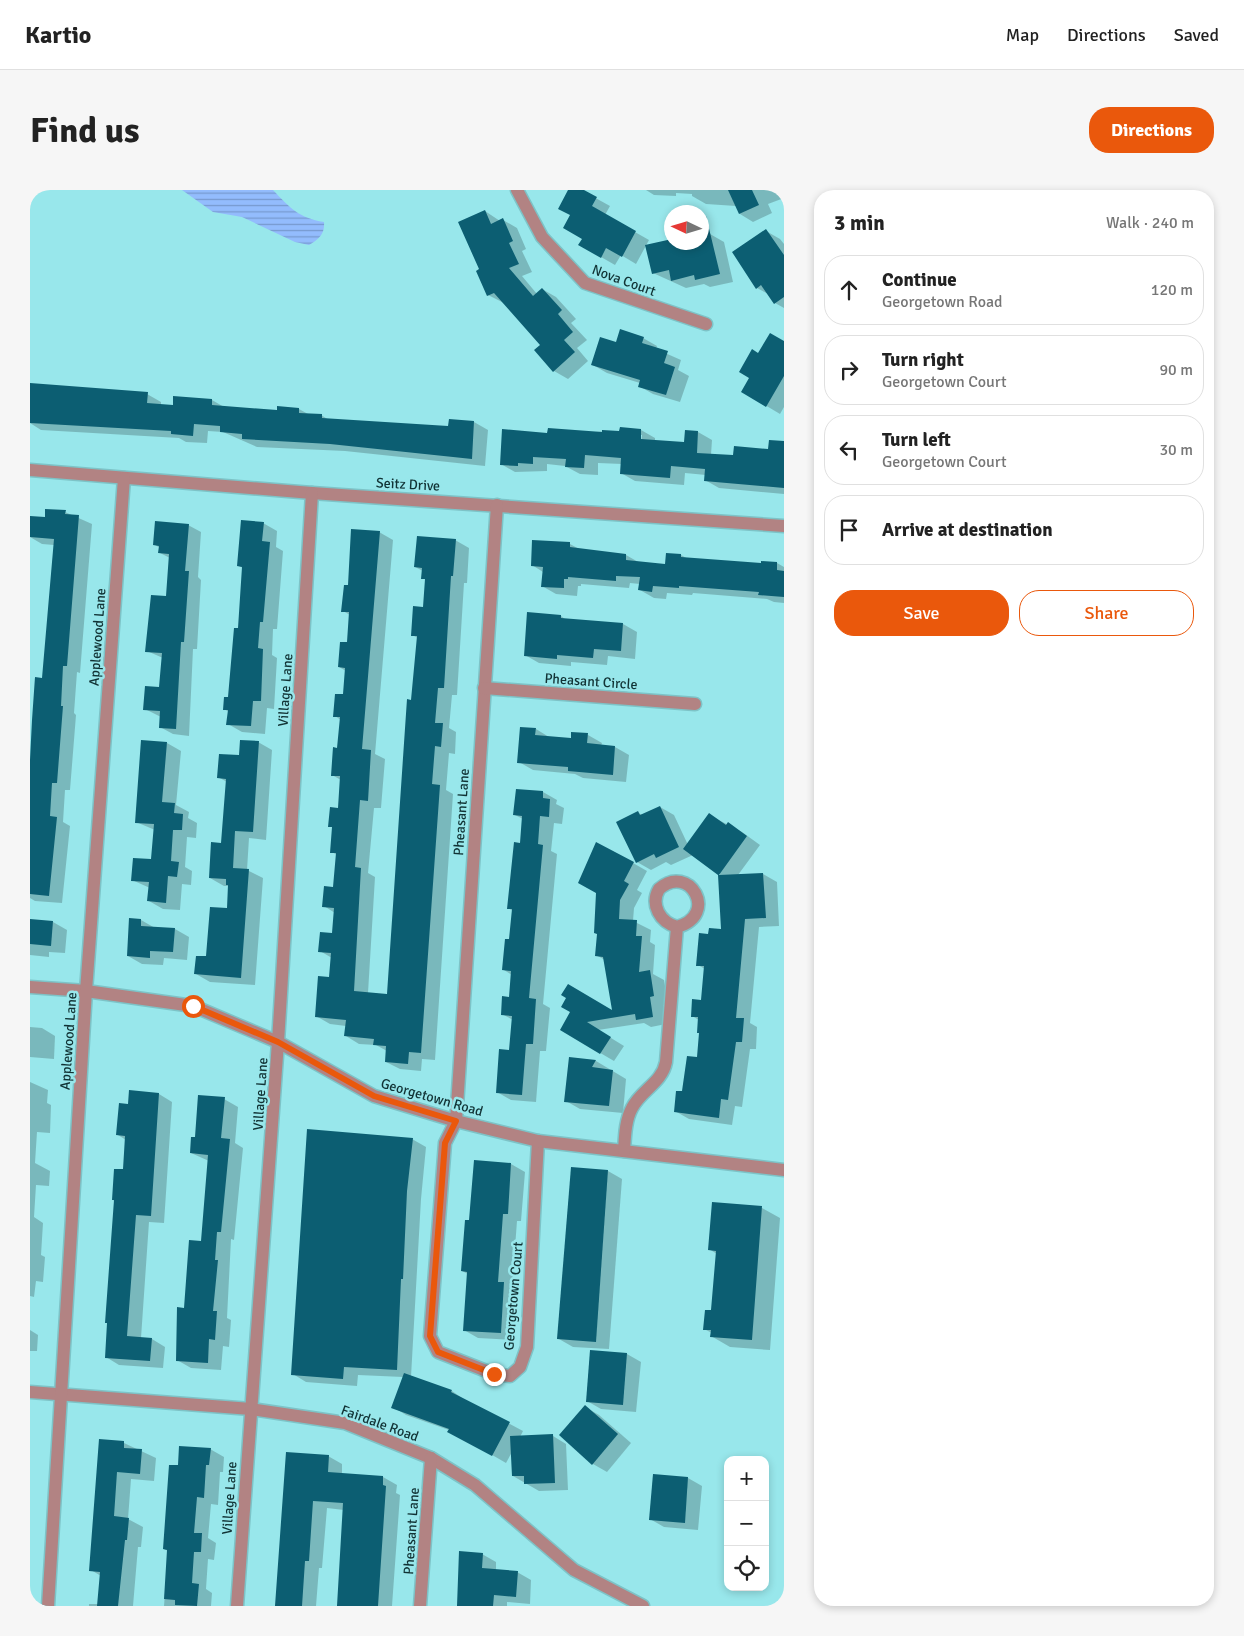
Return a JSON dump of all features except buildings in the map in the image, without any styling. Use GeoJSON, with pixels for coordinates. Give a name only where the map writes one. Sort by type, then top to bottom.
{"type":"FeatureCollection","features":[{"type":"Feature","properties":{"kind":"street","name":"Nova Court"},"geometry":{"type":"LineString","coordinates":[[517,190],[542,237],[585,284],[706,324]]}},
{"type":"Feature","properties":{"kind":"street","name":"Seitz Drive"},"geometry":{"type":"LineString","coordinates":[[30,470],[312,493],[497,504],[784,526]]}},
{"type":"Feature","properties":{"kind":"street","name":"Applewood Lane"},"geometry":{"type":"LineString","coordinates":[[48,1606],[86,991],[124,478]]}},
{"type":"Feature","properties":{"kind":"street","name":"Village Lane"},"geometry":{"type":"LineString","coordinates":[[237,1606],[278,1042],[312,493]]}},
{"type":"Feature","properties":{"kind":"street","name":"Pheasant Lane"},"geometry":{"type":"LineString","coordinates":[[456,1121],[497,504]]}},
{"type":"Feature","properties":{"kind":"street","name":"Pheasant Circle"},"geometry":{"type":"LineString","coordinates":[[484,688],[695,704]]}},
{"type":"Feature","properties":{"kind":"street"},"geometry":{"type":"LineString","coordinates":[[624,1151],[631,1109],[664,1072],[677,927]]}},
{"type":"Feature","properties":{"kind":"street","name":"Georgetown Road"},"geometry":{"type":"LineString","coordinates":[[30,987],[86,991],[193,1006],[278,1042],[374,1096],[456,1121],[538,1141],[784,1170]]}},
{"type":"Feature","properties":{"kind":"street","name":"Georgetown Court"},"geometry":{"type":"LineString","coordinates":[[456,1121],[445,1143],[430,1336],[438,1352],[494,1374],[510,1376],[520,1367],[527,1347],[538,1141]]}},
{"type":"Feature","properties":{"kind":"street","name":"Fairdale Road"},"geometry":{"type":"LineString","coordinates":[[30,1392],[251,1410],[345,1423],[431,1458],[475,1486],[574,1570],[643,1606]]}},
{"type":"Feature","properties":{"kind":"street","name":"Pheasant Lane"},"geometry":{"type":"LineString","coordinates":[[420,1606],[431,1458]]}},
{"type":"Feature","properties":{"kind":"water"},"geometry":{"type":"Polygon","coordinates":[[[182,190],[273,190],[301,215],[324,222],[323,230],[318,238],[309,245],[295,242],[242,217],[213,212],[182,190]]]}},
{"type":"Feature","properties":{"kind":"route"},"geometry":{"type":"LineString","coordinates":[[193,1006],[278,1042],[374,1096],[456,1121],[445,1143],[430,1336],[438,1352],[494,1374]]}}]}
